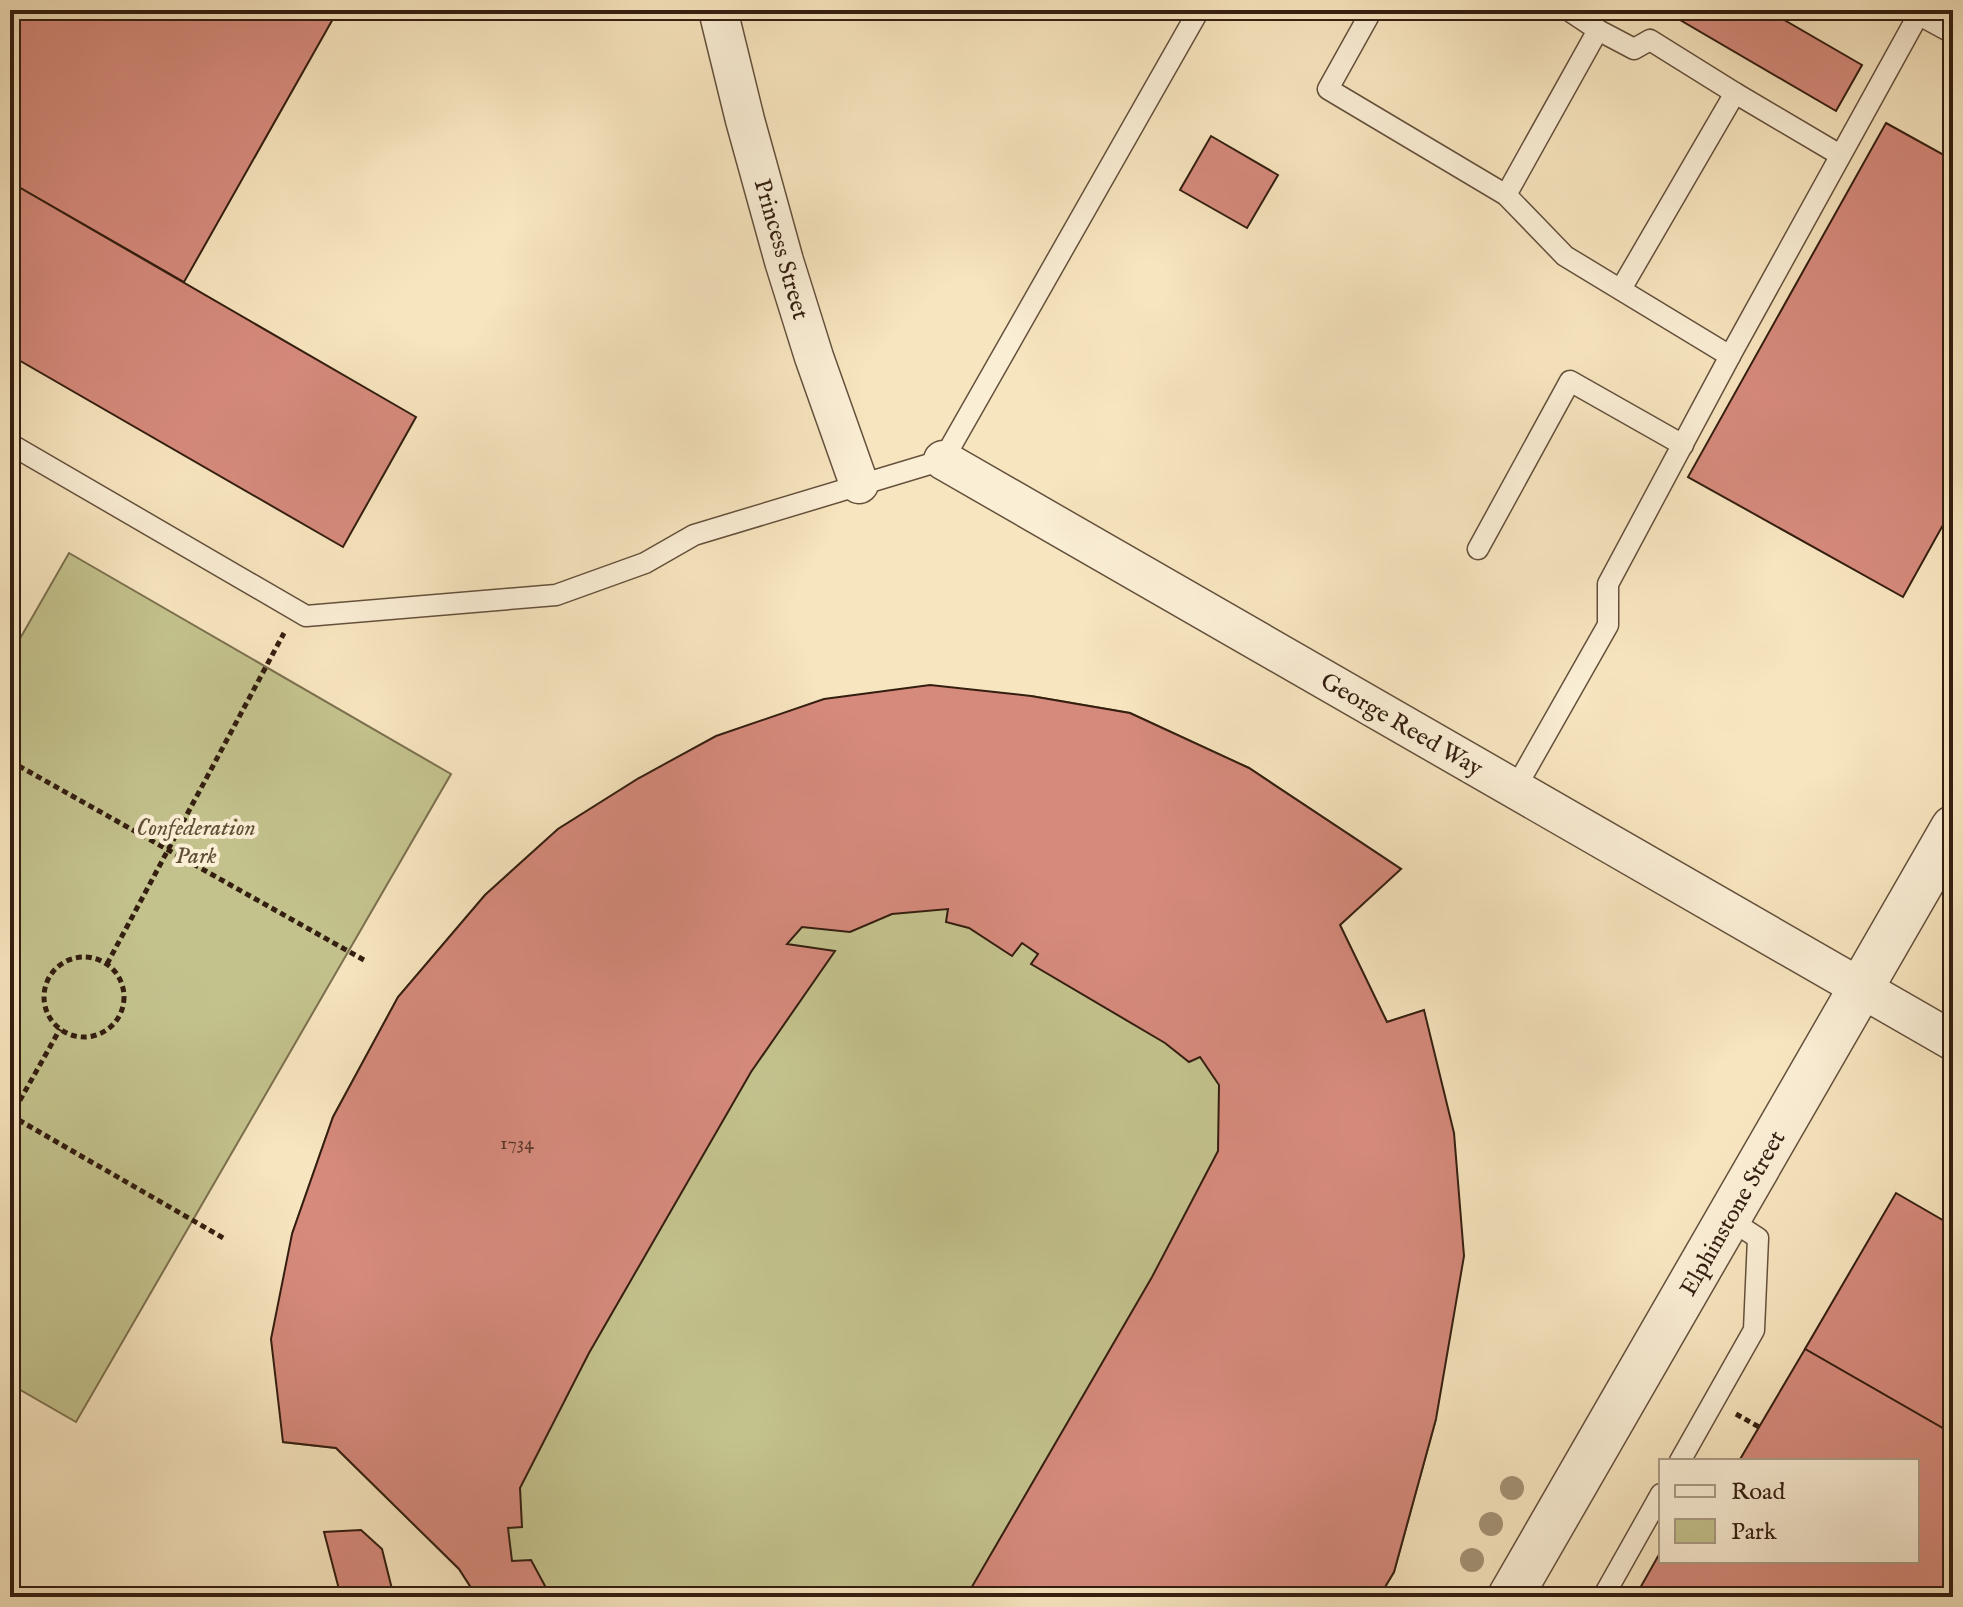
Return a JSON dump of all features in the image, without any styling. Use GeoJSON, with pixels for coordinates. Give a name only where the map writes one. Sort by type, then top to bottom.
{"type":"FeatureCollection","features":[{"type":"Feature","properties":{"kind":"street","name":"Princess Street"},"geometry":{"type":"LineString","coordinates":[[718,10],[784,261],[859,484]]}},
{"type":"Feature","properties":{"kind":"street"},"geometry":{"type":"LineString","coordinates":[[1929,10],[1953,23]]}},
{"type":"Feature","properties":{"kind":"street","name":"George Reed Way"},"geometry":{"type":"LineString","coordinates":[[943,460],[1953,1041]]}},
{"type":"Feature","properties":{"kind":"street","name":"Elphinstone Street"},"geometry":{"type":"LineString","coordinates":[[1510,1597],[1953,828]]}},
{"type":"Feature","properties":{"kind":"lane"},"geometry":{"type":"LineString","coordinates":[[10,444],[306,616],[556,595],[645,563],[694,535],[943,460],[1199,10]]}},
{"type":"Feature","properties":{"kind":"lane"},"geometry":{"type":"LineString","coordinates":[[1372,10],[1328,89],[1506,195],[1565,256],[1730,356]]}},
{"type":"Feature","properties":{"kind":"lane"},"geometry":{"type":"LineString","coordinates":[[1568,10],[1634,49],[1650,40],[1840,155]]}},
{"type":"Feature","properties":{"kind":"lane"},"geometry":{"type":"LineString","coordinates":[[1515,789],[1608,625],[1608,584],[1921,10]]}},
{"type":"Feature","properties":{"kind":"lane"},"geometry":{"type":"LineString","coordinates":[[1506,195],[1598,30]]}},
{"type":"Feature","properties":{"kind":"lane"},"geometry":{"type":"LineString","coordinates":[[1621,289],[1735,93]]}},
{"type":"Feature","properties":{"kind":"lane"},"geometry":{"type":"LineString","coordinates":[[1478,549],[1570,381],[1683,445]]}},
{"type":"Feature","properties":{"kind":"lane"},"geometry":{"type":"LineString","coordinates":[[1681,1459],[1754,1330],[1758,1238],[1729,1219]]}},
{"type":"Feature","properties":{"kind":"lane"},"geometry":{"type":"LineString","coordinates":[[1603,1597],[1659,1498]]}},
{"type":"Feature","properties":{"kind":"path"},"geometry":{"type":"LineString","coordinates":[[107,964],[297,610]]}},
{"type":"Feature","properties":{"kind":"path"},"geometry":{"type":"LineString","coordinates":[[10,761],[364,960]]}},
{"type":"Feature","properties":{"kind":"path"},"geometry":{"type":"LineString","coordinates":[[77,957],[93,958],[107,964],[118,975],[123,990],[123,1006],[116,1020],[105,1031],[90,1036],[74,1036],[60,1029],[49,1018],[44,1003],[44,987],[51,973],[62,962],[77,957]]}},
{"type":"Feature","properties":{"kind":"path"},"geometry":{"type":"LineString","coordinates":[[60,1029],[10,1116],[225,1239]]}},
{"type":"Feature","properties":{"kind":"green space","name":"Confederation Park"},"geometry":{"type":"Polygon","coordinates":[[[69,553],[451,774],[76,1422],[10,1384],[10,656],[69,553]]]}},
{"type":"Feature","properties":{"kind":"green space"},"geometry":{"type":"Polygon","coordinates":[[[1031,696],[1130,713],[1249,768],[1401,869],[1340,925],[1387,1022],[1424,1010],[1436,1419],[1394,1572],[1379,1597],[477,1597],[459,1569],[336,1448],[283,1442],[292,1234],[333,1117],[398,997],[485,895],[558,829],[639,778],[1031,696]]]}},
{"type":"Feature","properties":{"kind":"building"},"geometry":{"type":"Polygon","coordinates":[[[10,10],[338,10],[184,282],[10,182],[10,10]]]}},
{"type":"Feature","properties":{"kind":"building"},"geometry":{"type":"Polygon","coordinates":[[[1663,10],[1767,10],[1862,65],[1836,111],[1663,10]]]}},
{"type":"Feature","properties":{"kind":"building"},"geometry":{"type":"Polygon","coordinates":[[[1886,123],[1953,160],[1953,507],[1903,597],[1688,477],[1886,123]]]}},
{"type":"Feature","properties":{"kind":"building"},"geometry":{"type":"Polygon","coordinates":[[[1211,136],[1278,175],[1247,228],[1180,190],[1211,136]]]}},
{"type":"Feature","properties":{"kind":"building"},"geometry":{"type":"Polygon","coordinates":[[[10,182],[416,417],[343,547],[10,355],[10,182]]]}},
{"type":"Feature","properties":{"kind":"building"},"geometry":{"type":"Polygon","coordinates":[[[930,685],[1031,696],[1130,713],[1249,768],[1401,869],[1340,925],[1387,1022],[1424,1010],[1454,1133],[1464,1256],[1436,1419],[1394,1572],[1379,1597],[966,1597],[1152,1277],[1218,1151],[1219,1085],[1200,1057],[1189,1062],[1165,1043],[1031,964],[1038,954],[1022,943],[1012,956],[969,928],[946,922],[948,909],[892,914],[850,932],[802,927],[787,944],[835,951],[751,1072],[589,1353],[520,1488],[522,1527],[508,1528],[512,1561],[531,1560],[551,1597],[477,1597],[459,1569],[336,1448],[283,1442],[271,1339],[292,1234],[333,1117],[398,997],[485,895],[558,829],[639,778],[716,736],[824,699],[930,685]]]}},
{"type":"Feature","properties":{"kind":"building"},"geometry":{"type":"Polygon","coordinates":[[[1896,1193],[1953,1226],[1953,1434],[1805,1349],[1896,1193]]]}},
{"type":"Feature","properties":{"kind":"building"},"geometry":{"type":"Polygon","coordinates":[[[1805,1349],[1953,1434],[1953,1597],[1635,1597],[1659,1555],[1659,1563],[1919,1563],[1919,1459],[1740,1459],[1805,1349]]]}},
{"type":"Feature","properties":{"kind":"building"},"geometry":{"type":"Polygon","coordinates":[[[361,1530],[382,1549],[394,1597],[341,1597],[324,1532],[361,1530]]]}},
{"type":"Feature","properties":{"kind":"building"},"geometry":{"type":"Polygon","coordinates":[[[563,1587],[580,1597],[554,1597],[563,1587]]]}}]}
